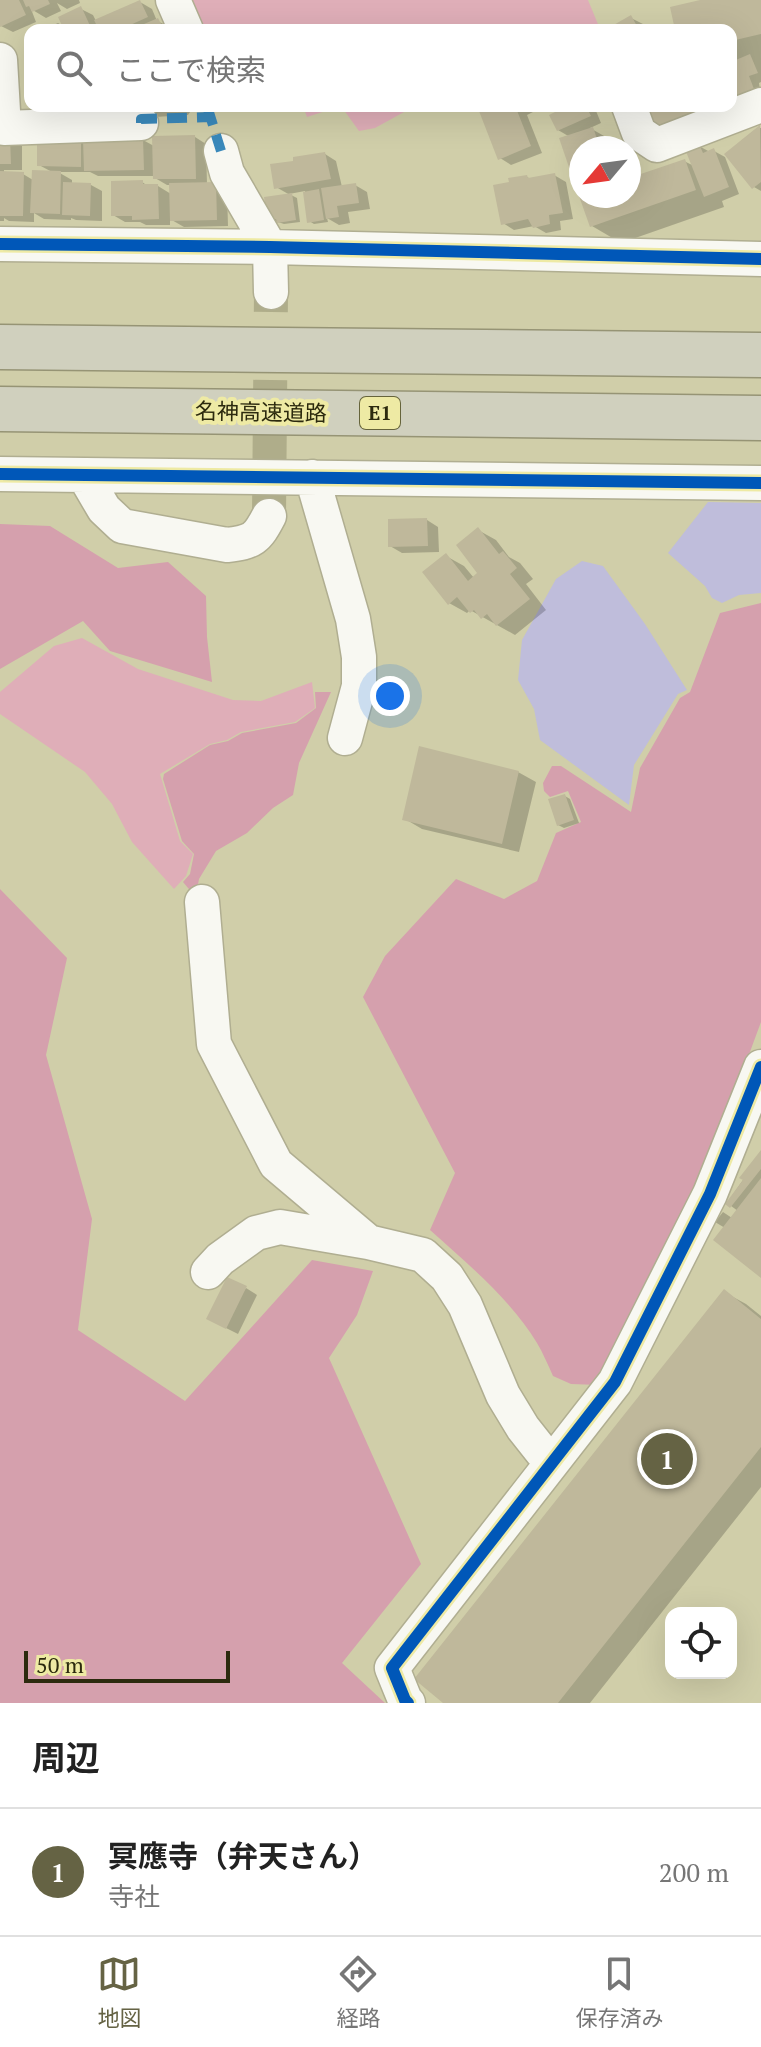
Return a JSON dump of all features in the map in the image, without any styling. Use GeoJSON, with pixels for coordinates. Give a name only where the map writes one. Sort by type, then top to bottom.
{"type":"FeatureCollection","features":[{"type":"Feature","properties":{"kind":"highway"},"geometry":{"type":"LineString","coordinates":[[0,347],[761,355]]}},
{"type":"Feature","properties":{"kind":"highway","name":"名神高速道路"},"geometry":{"type":"LineString","coordinates":[[0,409],[761,418]]}},
{"type":"Feature","properties":{"kind":"street"},"geometry":{"type":"LineString","coordinates":[[173,0],[183,24]]}},
{"type":"Feature","properties":{"kind":"street"},"geometry":{"type":"LineString","coordinates":[[0,60],[4,128],[141,123]]}},
{"type":"Feature","properties":{"kind":"street"},"geometry":{"type":"LineString","coordinates":[[631,112],[639,133],[657,145],[761,105]]}},
{"type":"Feature","properties":{"kind":"street"},"geometry":{"type":"LineString","coordinates":[[221,151],[227,173],[270,247],[271,292]]}},
{"type":"Feature","properties":{"kind":"street"},"geometry":{"type":"LineString","coordinates":[[0,244],[761,259]]}},
{"type":"Feature","properties":{"kind":"street"},"geometry":{"type":"LineString","coordinates":[[0,474],[761,483]]}},
{"type":"Feature","properties":{"kind":"street"},"geometry":{"type":"LineString","coordinates":[[84,475],[104,509],[122,526],[227,545],[244,543],[259,534],[269,516]]}},
{"type":"Feature","properties":{"kind":"street"},"geometry":{"type":"LineString","coordinates":[[312,477],[353,619],[359,657],[359,686],[345,738]]}},
{"type":"Feature","properties":{"kind":"street"},"geometry":{"type":"LineString","coordinates":[[202,902],[214,1044],[276,1164],[368,1242]]}},
{"type":"Feature","properties":{"kind":"street"},"geometry":{"type":"LineString","coordinates":[[408,1703],[392,1668],[615,1382],[710,1194],[761,1067]]}},
{"type":"Feature","properties":{"kind":"street"},"geometry":{"type":"LineString","coordinates":[[208,1272],[220,1259],[256,1233],[280,1227],[423,1255],[447,1277],[465,1305],[503,1395],[523,1428],[553,1461]]}},
{"type":"Feature","properties":{"kind":"shaded area"},"geometry":{"type":"Polygon","coordinates":[[[189,0],[588,0],[598,24],[199,24],[189,0]]]}},
{"type":"Feature","properties":{"kind":"shaded area"},"geometry":{"type":"Polygon","coordinates":[[[305,112],[322,112],[307,117],[305,112]]]}},
{"type":"Feature","properties":{"kind":"shaded area"},"geometry":{"type":"Polygon","coordinates":[[[345,112],[404,112],[375,128],[359,131],[345,112]]]}},
{"type":"Feature","properties":{"kind":"shaded area"},"geometry":{"type":"Polygon","coordinates":[[[0,524],[50,526],[118,568],[168,562],[206,596],[212,682],[110,651],[83,621],[0,669],[0,524]]]}},
{"type":"Feature","properties":{"kind":"shaded area"},"geometry":{"type":"Polygon","coordinates":[[[761,603],[761,1022],[701,1184],[599,1385],[571,1384],[553,1376],[537,1343],[514,1312],[488,1283],[430,1230],[455,1173],[363,997],[385,956],[456,879],[504,899],[537,881],[556,833],[581,822],[568,791],[550,797],[544,791],[543,783],[552,766],[561,766],[631,812],[640,768],[680,698],[690,692],[720,613],[761,603]]]}},
{"type":"Feature","properties":{"kind":"shaded area"},"geometry":{"type":"Polygon","coordinates":[[[82,638],[138,669],[233,700],[261,701],[312,682],[315,708],[295,722],[241,732],[227,740],[210,744],[160,774],[180,841],[193,854],[186,876],[174,889],[132,842],[112,804],[85,772],[0,714],[0,692],[54,646],[82,638]]]}},
{"type":"Feature","properties":{"kind":"shaded area"},"geometry":{"type":"Polygon","coordinates":[[[315,692],[331,692],[299,763],[293,795],[273,808],[247,833],[216,851],[199,879],[199,901],[183,882],[190,874],[194,854],[182,841],[164,774],[210,745],[228,741],[242,733],[296,723],[316,708],[315,692]]]}},
{"type":"Feature","properties":{"kind":"shaded area"},"geometry":{"type":"Polygon","coordinates":[[[0,889],[67,958],[46,1055],[92,1219],[78,1330],[185,1401],[312,1260],[373,1271],[357,1315],[329,1358],[421,1564],[342,1663],[385,1703],[0,1703],[0,889]]]}},
{"type":"Feature","properties":{"kind":"water"},"geometry":{"type":"Polygon","coordinates":[[[708,502],[761,503],[761,593],[739,595],[722,603],[712,598],[705,586],[668,553],[708,502]]]}},
{"type":"Feature","properties":{"kind":"water"},"geometry":{"type":"Polygon","coordinates":[[[582,561],[603,566],[687,690],[678,694],[634,765],[629,805],[540,740],[534,709],[518,680],[522,640],[556,579],[582,561]]]}},
{"type":"Feature","properties":{"kind":"building"},"geometry":{"type":"Polygon","coordinates":[[[0,0],[19,0],[26,15],[0,27],[0,0]]]}},
{"type":"Feature","properties":{"kind":"building"},"geometry":{"type":"Polygon","coordinates":[[[23,0],[48,0],[50,4],[32,12],[23,0]]]}},
{"type":"Feature","properties":{"kind":"building"},"geometry":{"type":"Polygon","coordinates":[[[140,0],[148,17],[132,24],[96,24],[94,20],[140,0]]]}},
{"type":"Feature","properties":{"kind":"building"},"geometry":{"type":"Polygon","coordinates":[[[700,0],[761,0],[761,34],[737,40],[737,24],[674,24],[670,7],[700,0]]]}},
{"type":"Feature","properties":{"kind":"building"},"geometry":{"type":"Polygon","coordinates":[[[81,6],[89,24],[61,24],[58,17],[81,6]]]}},
{"type":"Feature","properties":{"kind":"building"},"geometry":{"type":"Polygon","coordinates":[[[631,15],[636,24],[615,24],[631,15]]]}},
{"type":"Feature","properties":{"kind":"building"},"geometry":{"type":"Polygon","coordinates":[[[158,18],[161,24],[144,24],[158,18]]]}},
{"type":"Feature","properties":{"kind":"building"},"geometry":{"type":"Polygon","coordinates":[[[750,54],[758,73],[749,76],[754,89],[737,96],[737,59],[750,54]]]}},
{"type":"Feature","properties":{"kind":"building"},"geometry":{"type":"Polygon","coordinates":[[[479,112],[518,112],[531,146],[498,160],[479,112]]]}},
{"type":"Feature","properties":{"kind":"building"},"geometry":{"type":"Polygon","coordinates":[[[555,112],[589,112],[591,116],[557,131],[549,115],[555,112]]]}},
{"type":"Feature","properties":{"kind":"building"},"geometry":{"type":"Polygon","coordinates":[[[647,112],[690,112],[693,118],[652,131],[647,112]]]}},
{"type":"Feature","properties":{"kind":"building"},"geometry":{"type":"Polygon","coordinates":[[[760,125],[761,182],[752,189],[724,154],[760,125]]]}},
{"type":"Feature","properties":{"kind":"building"},"geometry":{"type":"Polygon","coordinates":[[[593,127],[596,136],[569,136],[569,167],[559,138],[593,127]]]}},
{"type":"Feature","properties":{"kind":"building"},"geometry":{"type":"Polygon","coordinates":[[[195,135],[196,179],[153,179],[152,136],[195,135]]]}},
{"type":"Feature","properties":{"kind":"building"},"geometry":{"type":"Polygon","coordinates":[[[0,137],[10,137],[11,164],[0,164],[0,137]]]}},
{"type":"Feature","properties":{"kind":"building"},"geometry":{"type":"Polygon","coordinates":[[[37,137],[81,137],[81,167],[37,166],[37,137]]]}},
{"type":"Feature","properties":{"kind":"building"},"geometry":{"type":"Polygon","coordinates":[[[143,138],[144,170],[84,171],[83,139],[143,138]]]}},
{"type":"Feature","properties":{"kind":"building"},"geometry":{"type":"Polygon","coordinates":[[[699,144],[703,153],[714,148],[729,187],[704,197],[685,149],[699,144]]]}},
{"type":"Feature","properties":{"kind":"building"},"geometry":{"type":"Polygon","coordinates":[[[325,152],[331,179],[274,189],[270,164],[325,152]]]}},
{"type":"Feature","properties":{"kind":"building"},"geometry":{"type":"Polygon","coordinates":[[[685,159],[696,190],[590,227],[583,208],[641,208],[641,174],[685,159]]]}},
{"type":"Feature","properties":{"kind":"building"},"geometry":{"type":"Polygon","coordinates":[[[32,170],[61,171],[60,214],[30,213],[32,170]]]}},
{"type":"Feature","properties":{"kind":"building"},"geometry":{"type":"Polygon","coordinates":[[[0,171],[24,172],[23,216],[0,216],[0,171]]]}},
{"type":"Feature","properties":{"kind":"building"},"geometry":{"type":"Polygon","coordinates":[[[555,173],[563,213],[549,215],[550,224],[533,228],[528,219],[501,225],[493,185],[509,182],[508,178],[555,173]]]}},
{"type":"Feature","properties":{"kind":"building"},"geometry":{"type":"Polygon","coordinates":[[[143,180],[143,184],[158,184],[159,219],[132,220],[132,216],[111,216],[111,181],[143,180]]]}},
{"type":"Feature","properties":{"kind":"building"},"geometry":{"type":"Polygon","coordinates":[[[63,182],[91,183],[90,216],[62,215],[63,182]]]}},
{"type":"Feature","properties":{"kind":"building"},"geometry":{"type":"Polygon","coordinates":[[[216,182],[217,220],[170,221],[169,183],[216,182]]]}},
{"type":"Feature","properties":{"kind":"building"},"geometry":{"type":"Polygon","coordinates":[[[356,183],[359,203],[337,206],[339,217],[326,219],[321,188],[356,183]]]}},
{"type":"Feature","properties":{"kind":"building"},"geometry":{"type":"Polygon","coordinates":[[[319,189],[324,220],[307,223],[303,192],[319,189]]]}},
{"type":"Feature","properties":{"kind":"building"},"geometry":{"type":"Polygon","coordinates":[[[292,193],[296,220],[277,223],[276,219],[267,220],[264,197],[292,193]]]}},
{"type":"Feature","properties":{"kind":"building"},"geometry":{"type":"Polygon","coordinates":[[[427,518],[428,546],[388,547],[388,519],[427,518]]]}},
{"type":"Feature","properties":{"kind":"building"},"geometry":{"type":"Polygon","coordinates":[[[478,527],[499,554],[503,551],[517,568],[510,574],[530,599],[496,626],[487,614],[481,619],[474,610],[470,613],[457,597],[448,605],[422,572],[446,553],[468,581],[477,573],[456,545],[478,527]]]}},
{"type":"Feature","properties":{"kind":"building"},"geometry":{"type":"Polygon","coordinates":[[[419,746],[519,771],[502,844],[402,820],[419,746]]]}},
{"type":"Feature","properties":{"kind":"building"},"geometry":{"type":"Polygon","coordinates":[[[565,794],[574,820],[557,826],[548,799],[565,794]]]}},
{"type":"Feature","properties":{"kind":"building"},"geometry":{"type":"Polygon","coordinates":[[[761,1150],[761,1169],[730,1208],[725,1204],[743,1180],[739,1178],[761,1150]]]}},
{"type":"Feature","properties":{"kind":"building"},"geometry":{"type":"Polygon","coordinates":[[[761,1178],[761,1278],[713,1240],[761,1178]]]}},
{"type":"Feature","properties":{"kind":"building"},"geometry":{"type":"Polygon","coordinates":[[[227,1277],[247,1286],[226,1329],[206,1319],[227,1277]]]}},
{"type":"Feature","properties":{"kind":"building"},"geometry":{"type":"Polygon","coordinates":[[[724,1289],[761,1319],[761,1447],[558,1703],[443,1703],[414,1679],[724,1289]]]}},
{"type":"Feature","properties":{"kind":"tunnel"},"geometry":{"type":"LineString","coordinates":[[269,516],[271,292]]}},
{"type":"Feature","properties":{"kind":"marked path"},"geometry":{"type":"LineString","coordinates":[[209,112],[221,151]]}},
{"type":"Feature","properties":{"kind":"marked path"},"geometry":{"type":"LineString","coordinates":[[141,123],[141,119],[210,117]]}},
{"type":"Feature","properties":{"kind":"cycle path"},"geometry":{"type":"LineString","coordinates":[[0,244],[761,259]]}},
{"type":"Feature","properties":{"kind":"cycle path"},"geometry":{"type":"LineString","coordinates":[[0,474],[761,483]]}},
{"type":"Feature","properties":{"kind":"cycle path"},"geometry":{"type":"LineString","coordinates":[[408,1703],[392,1668],[615,1382],[710,1194],[761,1067]]}},
{"type":"Feature","properties":{"kind":"place","name":"冥應寺（弁天さん）"},"geometry":{"type":"Point","coordinates":[667,1459]}}]}
